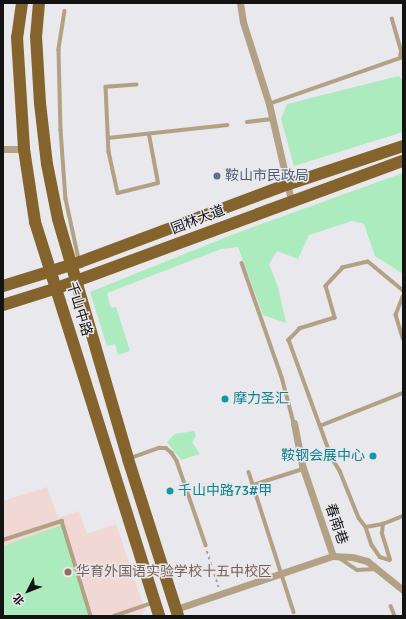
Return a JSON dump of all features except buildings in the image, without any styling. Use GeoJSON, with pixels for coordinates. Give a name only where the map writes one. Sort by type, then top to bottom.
{"type":"FeatureCollection","features":[{"type":"Feature","properties":{"kind":"main road","name":"千山中路"},"geometry":{"type":"LineString","coordinates":[[22,3],[17,37],[24,149],[35,222],[52,271],[160,616]]}},
{"type":"Feature","properties":{"kind":"main road","name":"千山中路"},"geometry":{"type":"LineString","coordinates":[[39,3],[36,36],[47,164],[58,219],[76,264],[76,282],[128,459],[177,613]]}},
{"type":"Feature","properties":{"kind":"main road","name":"园林大道"},"geometry":{"type":"LineString","coordinates":[[3,286],[76,264],[286,185],[403,146]]}},
{"type":"Feature","properties":{"kind":"main road","name":"园林大道"},"geometry":{"type":"LineString","coordinates":[[3,305],[76,282],[292,200],[403,161]]}},
{"type":"Feature","properties":{"kind":"street"},"geometry":{"type":"LineString","coordinates":[[240,3],[243,22],[269,104],[286,185],[292,200]]}},
{"type":"Feature","properties":{"kind":"street"},"geometry":{"type":"LineString","coordinates":[[3,149],[24,149]]}},
{"type":"Feature","properties":{"kind":"street","name":"春南巷"},"geometry":{"type":"LineString","coordinates":[[294,423],[304,469],[336,557],[352,557],[367,561],[403,590]]}},
{"type":"Feature","properties":{"kind":"street"},"geometry":{"type":"LineString","coordinates":[[177,613],[221,594],[336,557]]}},
{"type":"Feature","properties":{"kind":"lane"},"geometry":{"type":"LineString","coordinates":[[65,11],[59,50],[61,130],[66,199],[76,264]]}},
{"type":"Feature","properties":{"kind":"lane"},"geometry":{"type":"LineString","coordinates":[[269,104],[400,58],[401,52],[392,19]]}},
{"type":"Feature","properties":{"kind":"lane"},"geometry":{"type":"LineString","coordinates":[[137,85],[106,87],[108,138],[118,193],[158,183],[149,135]]}},
{"type":"Feature","properties":{"kind":"lane"},"geometry":{"type":"LineString","coordinates":[[246,122],[272,119]]}},
{"type":"Feature","properties":{"kind":"lane"},"geometry":{"type":"LineString","coordinates":[[108,138],[149,135],[227,125]]}},
{"type":"Feature","properties":{"kind":"lane"},"geometry":{"type":"LineString","coordinates":[[383,524],[382,533],[390,560],[380,557],[372,545],[366,527],[359,518],[320,426],[289,340],[300,329],[334,318],[326,286],[343,268],[361,262],[368,262],[403,292]]}},
{"type":"Feature","properties":{"kind":"lane"},"geometry":{"type":"LineString","coordinates":[[242,263],[282,377],[294,423]]}},
{"type":"Feature","properties":{"kind":"lane"},"geometry":{"type":"LineString","coordinates":[[403,297],[396,315],[403,338]]}},
{"type":"Feature","properties":{"kind":"lane"},"geometry":{"type":"LineString","coordinates":[[320,426],[403,393]]}},
{"type":"Feature","properties":{"kind":"lane"},"geometry":{"type":"LineString","coordinates":[[128,459],[159,448],[166,448],[172,453],[177,461],[206,545]]}},
{"type":"Feature","properties":{"kind":"lane"},"geometry":{"type":"LineString","coordinates":[[253,485],[304,469]]}},
{"type":"Feature","properties":{"kind":"lane"},"geometry":{"type":"LineString","coordinates":[[249,472],[294,612]]}},
{"type":"Feature","properties":{"kind":"lane"},"geometry":{"type":"LineString","coordinates":[[366,527],[383,524],[403,516]]}},
{"type":"Feature","properties":{"kind":"lane"},"geometry":{"type":"LineString","coordinates":[[3,540],[62,521],[91,616]]}},
{"type":"Feature","properties":{"kind":"lane"},"geometry":{"type":"LineString","coordinates":[[336,557],[357,570],[376,569]]}},
{"type":"Feature","properties":{"kind":"lane"},"geometry":{"type":"LineString","coordinates":[[114,616],[155,602]]}},
{"type":"Feature","properties":{"kind":"lane"},"geometry":{"type":"LineString","coordinates":[[391,606],[395,616]]}},
{"type":"Feature","properties":{"kind":"path"},"geometry":{"type":"LineString","coordinates":[[206,545],[221,594]]}},
{"type":"Feature","properties":{"kind":"shaded area","name":"华育外国语实验学校十五中校区"},"geometry":{"type":"Polygon","coordinates":[[[47,487],[58,518],[79,511],[87,534],[116,524],[145,610],[140,616],[3,616],[3,501],[47,487]]]}},
{"type":"Feature","properties":{"kind":"green space"},"geometry":{"type":"Polygon","coordinates":[[[399,76],[403,81],[403,132],[294,166],[281,119],[287,104],[399,76]]]}},
{"type":"Feature","properties":{"kind":"green space"},"geometry":{"type":"Polygon","coordinates":[[[403,173],[403,274],[375,256],[364,224],[352,221],[309,235],[298,259],[277,251],[269,264],[278,287],[286,323],[263,315],[238,247],[221,249],[107,293],[111,308],[116,307],[130,351],[118,355],[115,344],[107,346],[90,292],[234,234],[403,173]]]}},
{"type":"Feature","properties":{"kind":"green space"},"geometry":{"type":"Polygon","coordinates":[[[194,431],[196,436],[192,442],[200,454],[181,460],[167,442],[175,434],[194,431]]]}},
{"type":"Feature","properties":{"kind":"green space"},"geometry":{"type":"Polygon","coordinates":[[[62,525],[90,616],[3,616],[3,546],[62,525]]]}},
{"type":"Feature","properties":{"kind":"place","name":"鞍山市民政局"},"geometry":{"type":"Point","coordinates":[217,176]}},
{"type":"Feature","properties":{"kind":"place","name":"摩力圣汇"},"geometry":{"type":"Point","coordinates":[225,399]}},
{"type":"Feature","properties":{"kind":"place","name":"鞍钢会展中心"},"geometry":{"type":"Point","coordinates":[373,456]}},
{"type":"Feature","properties":{"kind":"place","name":"千山中路73#甲"},"geometry":{"type":"Point","coordinates":[170,491]}},
{"type":"Feature","properties":{"kind":"place","name":"华育外国语实验学校十五中校区"},"geometry":{"type":"Point","coordinates":[68,572]}}]}
